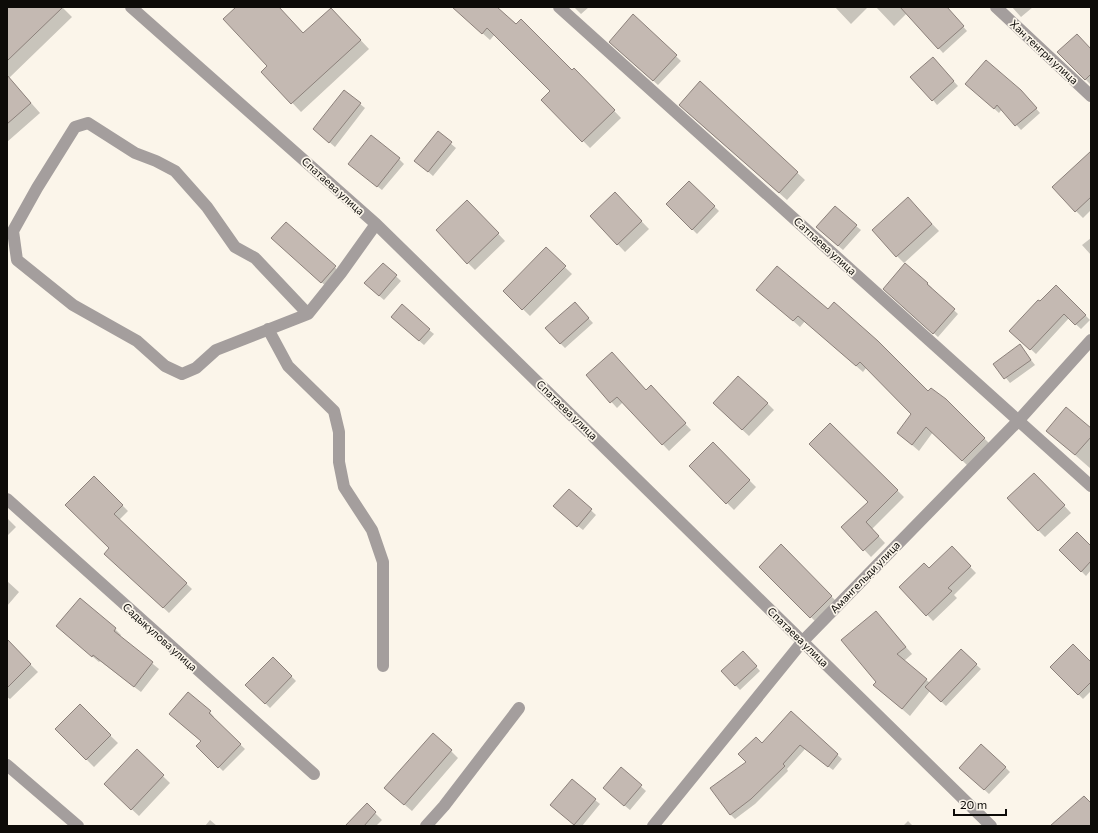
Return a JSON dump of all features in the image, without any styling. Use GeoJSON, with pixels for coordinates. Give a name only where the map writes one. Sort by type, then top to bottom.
{"type":"FeatureCollection","features":[{"type":"Feature","properties":{"kind":"street","name":"Спатаева улица"},"geometry":{"type":"LineString","coordinates":[[131,7],[376,224],[991,826]]}},
{"type":"Feature","properties":{"kind":"street","name":"Сатпаева улица"},"geometry":{"type":"LineString","coordinates":[[559,7],[1091,486]]}},
{"type":"Feature","properties":{"kind":"street","name":"Хан тенгри улица"},"geometry":{"type":"LineString","coordinates":[[996,7],[1091,96]]}},
{"type":"Feature","properties":{"kind":"street"},"geometry":{"type":"LineString","coordinates":[[308,314],[255,258],[235,247],[207,207],[175,171],[156,161],[135,153],[88,123],[75,128],[36,188],[13,231],[17,260],[73,305],[137,341],[165,366],[182,374],[196,368],[216,350],[308,314],[341,273],[376,224]]}},
{"type":"Feature","properties":{"kind":"street"},"geometry":{"type":"LineString","coordinates":[[268,329],[288,366],[334,411],[339,432],[339,462],[344,487],[372,530],[383,562],[383,666]]}},
{"type":"Feature","properties":{"kind":"street","name":"Амангельди улица"},"geometry":{"type":"LineString","coordinates":[[653,826],[803,641],[1019,420],[1091,340]]}},
{"type":"Feature","properties":{"kind":"street","name":"Садыкулова улица"},"geometry":{"type":"LineString","coordinates":[[7,499],[314,774]]}},
{"type":"Feature","properties":{"kind":"street"},"geometry":{"type":"LineString","coordinates":[[426,826],[444,806],[519,708]]}},
{"type":"Feature","properties":{"kind":"street"},"geometry":{"type":"LineString","coordinates":[[7,765],[78,826]]}},
{"type":"Feature","properties":{"kind":"building"},"geometry":{"type":"Polygon","coordinates":[[[7,7],[63,7],[7,61],[7,7]]]}},
{"type":"Feature","properties":{"kind":"building"},"geometry":{"type":"Polygon","coordinates":[[[236,7],[279,7],[303,33],[331,8],[361,40],[291,104],[261,72],[267,66],[223,19],[236,7]]]}},
{"type":"Feature","properties":{"kind":"building"},"geometry":{"type":"Polygon","coordinates":[[[452,7],[497,7],[516,24],[521,19],[572,70],[574,68],[615,110],[582,142],[541,100],[550,91],[487,28],[482,34],[452,7]]]}},
{"type":"Feature","properties":{"kind":"building"},"geometry":{"type":"Polygon","coordinates":[[[900,7],[947,7],[964,26],[938,49],[900,7]]]}},
{"type":"Feature","properties":{"kind":"building"},"geometry":{"type":"Polygon","coordinates":[[[633,14],[677,55],[653,81],[609,42],[633,14]]]}},
{"type":"Feature","properties":{"kind":"building"},"geometry":{"type":"Polygon","coordinates":[[[1077,34],[1091,49],[1091,74],[1085,80],[1057,52],[1077,34]]]}},
{"type":"Feature","properties":{"kind":"building"},"geometry":{"type":"Polygon","coordinates":[[[933,57],[954,81],[932,101],[910,77],[933,57]]]}},
{"type":"Feature","properties":{"kind":"building"},"geometry":{"type":"Polygon","coordinates":[[[986,60],[1021,90],[1037,108],[1015,126],[997,105],[994,109],[965,84],[986,60]]]}},
{"type":"Feature","properties":{"kind":"building"},"geometry":{"type":"Polygon","coordinates":[[[7,75],[31,103],[7,124],[7,75]]]}},
{"type":"Feature","properties":{"kind":"building"},"geometry":{"type":"Polygon","coordinates":[[[700,81],[798,172],[779,193],[679,105],[700,81]]]}},
{"type":"Feature","properties":{"kind":"building"},"geometry":{"type":"Polygon","coordinates":[[[344,90],[361,103],[329,143],[313,129],[344,90]]]}},
{"type":"Feature","properties":{"kind":"building"},"geometry":{"type":"Polygon","coordinates":[[[438,131],[452,142],[428,172],[414,161],[438,131]]]}},
{"type":"Feature","properties":{"kind":"building"},"geometry":{"type":"Polygon","coordinates":[[[371,135],[400,158],[377,187],[348,164],[371,135]]]}},
{"type":"Feature","properties":{"kind":"building"},"geometry":{"type":"Polygon","coordinates":[[[1091,151],[1091,197],[1075,212],[1052,187],[1091,151]]]}},
{"type":"Feature","properties":{"kind":"building"},"geometry":{"type":"Polygon","coordinates":[[[689,181],[715,206],[692,230],[666,204],[689,181]]]}},
{"type":"Feature","properties":{"kind":"building"},"geometry":{"type":"Polygon","coordinates":[[[615,192],[642,221],[617,245],[590,216],[615,192]]]}},
{"type":"Feature","properties":{"kind":"building"},"geometry":{"type":"Polygon","coordinates":[[[908,197],[932,224],[896,257],[872,230],[908,197]]]}},
{"type":"Feature","properties":{"kind":"building"},"geometry":{"type":"Polygon","coordinates":[[[467,200],[499,233],[467,264],[436,230],[467,200]]]}},
{"type":"Feature","properties":{"kind":"building"},"geometry":{"type":"Polygon","coordinates":[[[835,206],[857,225],[838,246],[816,227],[835,206]]]}},
{"type":"Feature","properties":{"kind":"building"},"geometry":{"type":"Polygon","coordinates":[[[286,222],[336,266],[321,283],[271,238],[286,222]]]}},
{"type":"Feature","properties":{"kind":"building"},"geometry":{"type":"Polygon","coordinates":[[[546,247],[566,266],[522,310],[503,291],[546,247]]]}},
{"type":"Feature","properties":{"kind":"building"},"geometry":{"type":"Polygon","coordinates":[[[383,263],[397,275],[379,296],[364,283],[383,263]]]}},
{"type":"Feature","properties":{"kind":"building"},"geometry":{"type":"Polygon","coordinates":[[[905,263],[955,309],[933,334],[883,289],[905,263]]]}},
{"type":"Feature","properties":{"kind":"building"},"geometry":{"type":"Polygon","coordinates":[[[777,266],[828,309],[834,302],[878,341],[928,391],[931,388],[946,399],[985,438],[962,461],[926,427],[912,445],[897,433],[911,414],[860,362],[856,366],[798,316],[793,321],[756,290],[777,266]]]}},
{"type":"Feature","properties":{"kind":"building"},"geometry":{"type":"Polygon","coordinates":[[[1056,285],[1086,315],[1075,325],[1064,314],[1030,350],[1009,331],[1038,300],[1040,301],[1056,285]]]}},
{"type":"Feature","properties":{"kind":"building"},"geometry":{"type":"Polygon","coordinates":[[[575,302],[589,318],[560,344],[545,328],[575,302]]]}},
{"type":"Feature","properties":{"kind":"building"},"geometry":{"type":"Polygon","coordinates":[[[402,304],[430,329],[419,341],[391,317],[402,304]]]}},
{"type":"Feature","properties":{"kind":"building"},"geometry":{"type":"Polygon","coordinates":[[[1020,344],[1031,360],[1004,379],[993,364],[1020,344]]]}},
{"type":"Feature","properties":{"kind":"building"},"geometry":{"type":"Polygon","coordinates":[[[612,352],[646,390],[651,385],[686,423],[662,445],[617,397],[610,403],[586,375],[612,352]]]}},
{"type":"Feature","properties":{"kind":"building"},"geometry":{"type":"Polygon","coordinates":[[[738,376],[768,403],[742,430],[713,403],[738,376]]]}},
{"type":"Feature","properties":{"kind":"building"},"geometry":{"type":"Polygon","coordinates":[[[1066,407],[1091,428],[1091,437],[1075,455],[1046,431],[1066,407]]]}},
{"type":"Feature","properties":{"kind":"building"},"geometry":{"type":"Polygon","coordinates":[[[830,423],[898,490],[866,522],[879,536],[863,551],[841,527],[868,502],[809,444],[830,423]]]}},
{"type":"Feature","properties":{"kind":"building"},"geometry":{"type":"Polygon","coordinates":[[[713,442],[750,480],[726,504],[689,466],[713,442]]]}},
{"type":"Feature","properties":{"kind":"building"},"geometry":{"type":"Polygon","coordinates":[[[1034,473],[1065,505],[1038,531],[1007,498],[1034,473]]]}},
{"type":"Feature","properties":{"kind":"building"},"geometry":{"type":"Polygon","coordinates":[[[94,476],[123,505],[114,514],[187,583],[163,608],[104,554],[109,548],[65,505],[94,476]]]}},
{"type":"Feature","properties":{"kind":"building"},"geometry":{"type":"Polygon","coordinates":[[[569,489],[592,509],[577,527],[553,506],[569,489]]]}},
{"type":"Feature","properties":{"kind":"building"},"geometry":{"type":"Polygon","coordinates":[[[1077,532],[1091,546],[1091,561],[1081,572],[1059,550],[1077,532]]]}},
{"type":"Feature","properties":{"kind":"building"},"geometry":{"type":"Polygon","coordinates":[[[781,544],[832,596],[810,618],[759,567],[781,544]]]}},
{"type":"Feature","properties":{"kind":"building"},"geometry":{"type":"Polygon","coordinates":[[[952,546],[971,566],[948,588],[952,591],[926,616],[899,587],[924,563],[929,568],[952,546]]]}},
{"type":"Feature","properties":{"kind":"building"},"geometry":{"type":"Polygon","coordinates":[[[80,598],[116,628],[114,631],[153,662],[134,687],[93,655],[92,657],[56,626],[80,598]]]}},
{"type":"Feature","properties":{"kind":"building"},"geometry":{"type":"Polygon","coordinates":[[[876,611],[906,647],[897,654],[927,679],[902,709],[873,685],[876,682],[841,640],[876,611]]]}},
{"type":"Feature","properties":{"kind":"building"},"geometry":{"type":"Polygon","coordinates":[[[7,639],[31,664],[7,688],[7,639]]]}},
{"type":"Feature","properties":{"kind":"building"},"geometry":{"type":"Polygon","coordinates":[[[1073,644],[1091,662],[1091,682],[1078,695],[1050,667],[1073,644]]]}},
{"type":"Feature","properties":{"kind":"building"},"geometry":{"type":"Polygon","coordinates":[[[961,649],[977,664],[941,702],[925,687],[961,649]]]}},
{"type":"Feature","properties":{"kind":"building"},"geometry":{"type":"Polygon","coordinates":[[[743,651],[757,666],[735,686],[721,671],[743,651]]]}},
{"type":"Feature","properties":{"kind":"building"},"geometry":{"type":"Polygon","coordinates":[[[273,657],[292,676],[265,704],[245,685],[273,657]]]}},
{"type":"Feature","properties":{"kind":"building"},"geometry":{"type":"Polygon","coordinates":[[[188,692],[211,711],[209,713],[241,744],[218,768],[196,746],[201,741],[169,714],[188,692]]]}},
{"type":"Feature","properties":{"kind":"building"},"geometry":{"type":"Polygon","coordinates":[[[80,704],[111,735],[86,760],[55,729],[80,704]]]}},
{"type":"Feature","properties":{"kind":"building"},"geometry":{"type":"Polygon","coordinates":[[[791,711],[838,754],[828,767],[800,745],[783,764],[785,766],[751,799],[730,815],[710,788],[746,762],[738,754],[756,737],[762,743],[791,711]]]}},
{"type":"Feature","properties":{"kind":"building"},"geometry":{"type":"Polygon","coordinates":[[[433,733],[452,750],[404,805],[384,788],[433,733]]]}},
{"type":"Feature","properties":{"kind":"building"},"geometry":{"type":"Polygon","coordinates":[[[981,744],[1006,767],[984,790],[959,768],[981,744]]]}},
{"type":"Feature","properties":{"kind":"building"},"geometry":{"type":"Polygon","coordinates":[[[137,749],[164,775],[131,810],[104,784],[137,749]]]}},
{"type":"Feature","properties":{"kind":"building"},"geometry":{"type":"Polygon","coordinates":[[[621,767],[642,785],[624,806],[603,788],[621,767]]]}},
{"type":"Feature","properties":{"kind":"building"},"geometry":{"type":"Polygon","coordinates":[[[572,779],[596,799],[574,825],[550,805],[572,779]]]}},
{"type":"Feature","properties":{"kind":"building"},"geometry":{"type":"Polygon","coordinates":[[[1084,796],[1091,803],[1091,826],[1050,826],[1084,796]]]}},
{"type":"Feature","properties":{"kind":"building"},"geometry":{"type":"Polygon","coordinates":[[[367,803],[376,812],[364,826],[345,826],[367,803]]]}}]}
